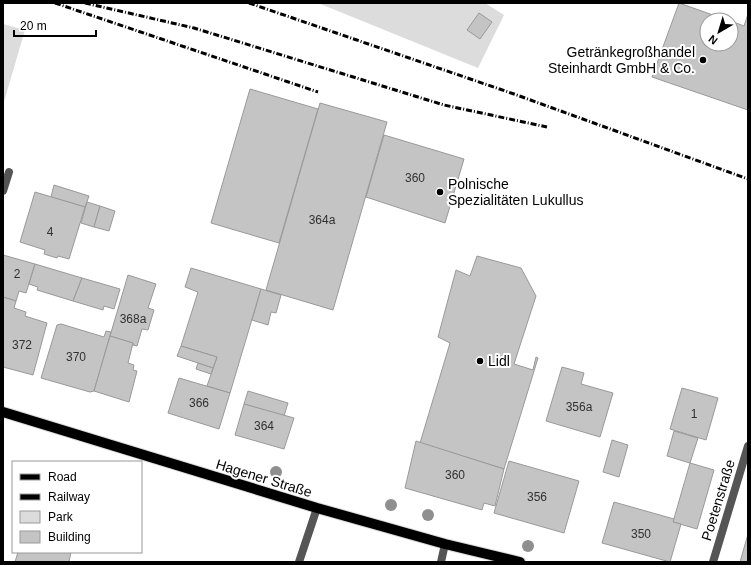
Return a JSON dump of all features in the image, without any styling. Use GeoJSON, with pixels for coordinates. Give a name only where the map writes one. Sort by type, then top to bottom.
{"type":"FeatureCollection","features":[{"type":"Feature","properties":{"kind":"main road","name":"Hagener Straße"},"geometry":{"type":"LineString","coordinates":[[4,415],[317,508],[445,544],[520,562]]}},
{"type":"Feature","properties":{"kind":"street"},"geometry":{"type":"LineString","coordinates":[[3,191],[9,172]]}},
{"type":"Feature","properties":{"kind":"street","name":"Poetenstraße"},"geometry":{"type":"LineString","coordinates":[[713,562],[748,446]]}},
{"type":"Feature","properties":{"kind":"street"},"geometry":{"type":"LineString","coordinates":[[299,562],[317,508]]}},
{"type":"Feature","properties":{"kind":"street"},"geometry":{"type":"LineString","coordinates":[[441,562],[445,544]]}},
{"type":"Feature","properties":{"kind":"green space"},"geometry":{"type":"Polygon","coordinates":[[[318,3],[485,3],[504,15],[478,68],[318,3]]]}},
{"type":"Feature","properties":{"kind":"green space"},"geometry":{"type":"Polygon","coordinates":[[[3,24],[25,30],[3,105],[3,24]]]}},
{"type":"Feature","properties":{"kind":"building","name":"Getränkegroßhandel Steinhardt GmbH & Co."},"geometry":{"type":"Polygon","coordinates":[[[679,3],[704,12],[699,12],[699,52],[739,52],[739,24],[744,26],[748,14],[748,110],[652,77],[679,3]]]}},
{"type":"Feature","properties":{"kind":"building"},"geometry":{"type":"Polygon","coordinates":[[[479,13],[492,22],[480,39],[467,30],[479,13]]]}},
{"type":"Feature","properties":{"kind":"building"},"geometry":{"type":"Polygon","coordinates":[[[250,89],[318,109],[279,243],[211,223],[250,89]]]}},
{"type":"Feature","properties":{"kind":"building"},"geometry":{"type":"Polygon","coordinates":[[[320,103],[387,122],[333,310],[266,290],[320,103]]]}},
{"type":"Feature","properties":{"kind":"building"},"geometry":{"type":"Polygon","coordinates":[[[384,135],[464,159],[445,223],[366,197],[384,135]]]}},
{"type":"Feature","properties":{"kind":"building"},"geometry":{"type":"Polygon","coordinates":[[[54,185],[89,196],[85,207],[51,197],[54,185]]]}},
{"type":"Feature","properties":{"kind":"building"},"geometry":{"type":"Polygon","coordinates":[[[35,192],[85,207],[69,259],[58,256],[57,258],[44,254],[45,250],[20,242],[35,192]]]}},
{"type":"Feature","properties":{"kind":"building"},"geometry":{"type":"Polygon","coordinates":[[[87,202],[100,206],[94,227],[81,223],[87,202]]]}},
{"type":"Feature","properties":{"kind":"building"},"geometry":{"type":"Polygon","coordinates":[[[100,206],[115,211],[109,231],[94,227],[100,206]]]}},
{"type":"Feature","properties":{"kind":"building"},"geometry":{"type":"Polygon","coordinates":[[[3,255],[35,264],[26,293],[19,291],[16,301],[3,297],[3,255]]]}},
{"type":"Feature","properties":{"kind":"building","name":"Lidl"},"geometry":{"type":"Polygon","coordinates":[[[477,256],[521,268],[536,296],[514,364],[533,370],[536,357],[538,358],[504,469],[420,443],[450,343],[438,337],[456,270],[470,276],[477,256]]]}},
{"type":"Feature","properties":{"kind":"building"},"geometry":{"type":"Polygon","coordinates":[[[35,264],[82,278],[73,301],[37,290],[38,287],[29,284],[35,264]]]}},
{"type":"Feature","properties":{"kind":"building"},"geometry":{"type":"Polygon","coordinates":[[[191,268],[261,289],[230,393],[207,386],[217,357],[181,346],[198,292],[185,287],[191,268]]]}},
{"type":"Feature","properties":{"kind":"building"},"geometry":{"type":"Polygon","coordinates":[[[128,275],[156,284],[148,308],[154,310],[148,330],[142,329],[137,346],[133,345],[133,343],[110,336],[128,275]]]}},
{"type":"Feature","properties":{"kind":"building"},"geometry":{"type":"Polygon","coordinates":[[[82,278],[120,289],[114,309],[104,306],[103,310],[73,301],[82,278]]]}},
{"type":"Feature","properties":{"kind":"building"},"geometry":{"type":"Polygon","coordinates":[[[261,289],[281,295],[276,313],[271,312],[268,325],[252,320],[261,289]]]}},
{"type":"Feature","properties":{"kind":"building"},"geometry":{"type":"Polygon","coordinates":[[[3,297],[16,301],[14,308],[26,312],[25,316],[47,323],[33,375],[3,367],[3,297]]]}},
{"type":"Feature","properties":{"kind":"building"},"geometry":{"type":"Polygon","coordinates":[[[61,324],[104,337],[106,331],[111,332],[94,391],[90,392],[41,378],[57,325],[61,324]]]}},
{"type":"Feature","properties":{"kind":"building"},"geometry":{"type":"Polygon","coordinates":[[[110,336],[133,343],[128,363],[134,365],[133,370],[137,371],[129,402],[94,391],[110,336]]]}},
{"type":"Feature","properties":{"kind":"building"},"geometry":{"type":"Polygon","coordinates":[[[181,346],[217,357],[213,368],[177,356],[181,346]]]}},
{"type":"Feature","properties":{"kind":"building"},"geometry":{"type":"Polygon","coordinates":[[[198,363],[213,368],[211,374],[196,369],[198,363]]]}},
{"type":"Feature","properties":{"kind":"building"},"geometry":{"type":"Polygon","coordinates":[[[562,367],[584,373],[581,384],[613,393],[600,437],[546,421],[562,367]]]}},
{"type":"Feature","properties":{"kind":"building"},"geometry":{"type":"Polygon","coordinates":[[[179,378],[230,393],[219,429],[168,413],[179,378]]]}},
{"type":"Feature","properties":{"kind":"building"},"geometry":{"type":"Polygon","coordinates":[[[682,388],[718,398],[706,440],[670,429],[682,388]]]}},
{"type":"Feature","properties":{"kind":"building"},"geometry":{"type":"Polygon","coordinates":[[[248,391],[288,403],[284,416],[244,404],[248,391]]]}},
{"type":"Feature","properties":{"kind":"building"},"geometry":{"type":"Polygon","coordinates":[[[244,404],[294,418],[284,449],[235,435],[244,404]]]}},
{"type":"Feature","properties":{"kind":"building"},"geometry":{"type":"Polygon","coordinates":[[[674,431],[698,438],[690,463],[667,456],[674,431]]]}},
{"type":"Feature","properties":{"kind":"building"},"geometry":{"type":"Polygon","coordinates":[[[612,440],[628,445],[619,477],[603,472],[612,440]]]}},
{"type":"Feature","properties":{"kind":"building"},"geometry":{"type":"Polygon","coordinates":[[[416,441],[504,469],[495,506],[484,503],[482,510],[405,488],[416,441]]]}},
{"type":"Feature","properties":{"kind":"building"},"geometry":{"type":"Polygon","coordinates":[[[509,461],[579,481],[564,533],[494,513],[509,461]]]}},
{"type":"Feature","properties":{"kind":"building"},"geometry":{"type":"Polygon","coordinates":[[[690,463],[714,470],[697,529],[673,522],[690,463]]]}},
{"type":"Feature","properties":{"kind":"building"},"geometry":{"type":"Polygon","coordinates":[[[614,502],[674,519],[673,522],[681,524],[670,562],[602,543],[614,502]]]}},
{"type":"Feature","properties":{"kind":"building"},"geometry":{"type":"Polygon","coordinates":[[[748,534],[748,562],[740,562],[748,534]]]}},
{"type":"Feature","properties":{"kind":"building"},"geometry":{"type":"Polygon","coordinates":[[[18,553],[71,553],[69,562],[15,562],[18,553]]]}},
{"type":"Feature","properties":{"kind":"railway"},"geometry":{"type":"LineString","coordinates":[[55,3],[318,92]]}},
{"type":"Feature","properties":{"kind":"railway"},"geometry":{"type":"LineString","coordinates":[[85,3],[194,28],[444,105],[547,127]]}},
{"type":"Feature","properties":{"kind":"railway"},"geometry":{"type":"LineString","coordinates":[[249,3],[514,94],[748,179]]}},
{"type":"Feature","properties":{"kind":"place","name":"Getränkegroßhandel Steinhardt GmbH & Co."},"geometry":{"type":"Point","coordinates":[703,60]}},
{"type":"Feature","properties":{"kind":"place","name":"Polnische Spezialitäten Lukullus"},"geometry":{"type":"Point","coordinates":[440,192]}},
{"type":"Feature","properties":{"kind":"place","name":"Lidl"},"geometry":{"type":"Point","coordinates":[480,361]}}]}
